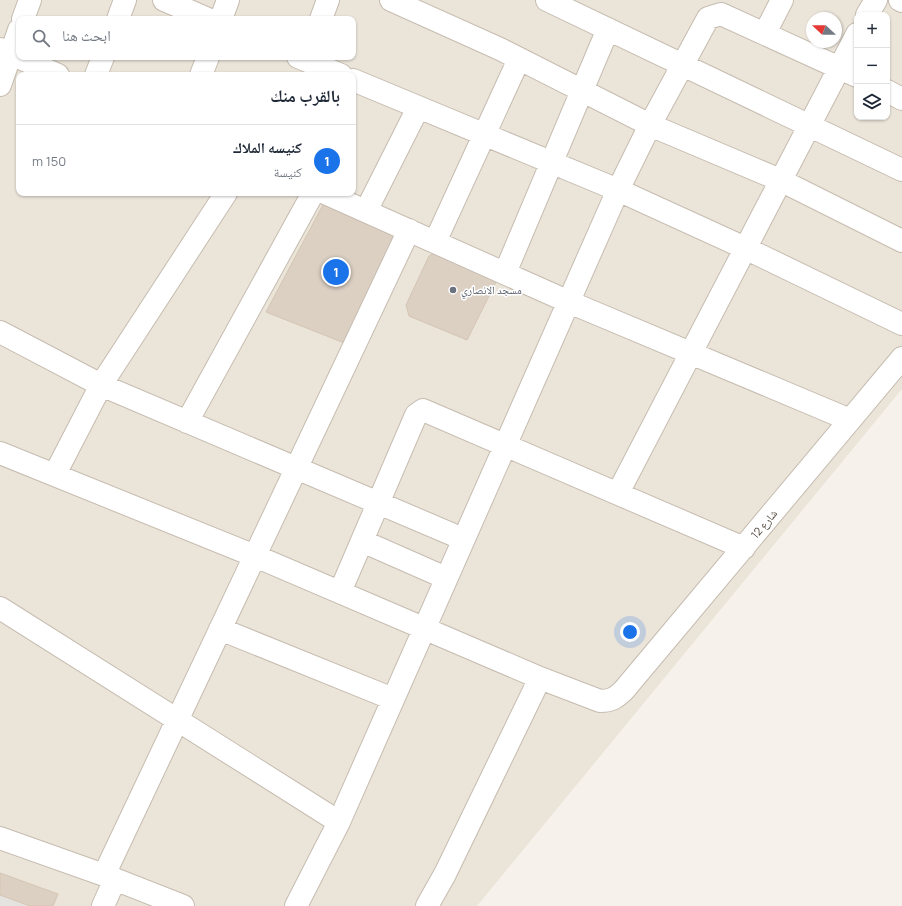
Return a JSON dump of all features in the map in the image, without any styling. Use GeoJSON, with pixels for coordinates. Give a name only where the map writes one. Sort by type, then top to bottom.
{"type":"FeatureCollection","features":[{"type":"Feature","properties":{"kind":"street"},"geometry":{"type":"LineString","coordinates":[[24,16],[30,0]]}},
{"type":"Feature","properties":{"kind":"street"},"geometry":{"type":"LineString","coordinates":[[119,16],[125,0]]}},
{"type":"Feature","properties":{"kind":"street"},"geometry":{"type":"LineString","coordinates":[[164,0],[201,16]]}},
{"type":"Feature","properties":{"kind":"street"},"geometry":{"type":"LineString","coordinates":[[223,16],[228,0]]}},
{"type":"Feature","properties":{"kind":"street"},"geometry":{"type":"LineString","coordinates":[[322,16],[328,0]]}},
{"type":"Feature","properties":{"kind":"street"},"geometry":{"type":"LineString","coordinates":[[391,0],[455,27],[581,92],[650,125],[780,180],[902,241]]}},
{"type":"Feature","properties":{"kind":"street"},"geometry":{"type":"LineString","coordinates":[[547,0],[902,170]]}},
{"type":"Feature","properties":{"kind":"street"},"geometry":{"type":"LineString","coordinates":[[765,33],[782,0]]}},
{"type":"Feature","properties":{"kind":"street"},"geometry":{"type":"LineString","coordinates":[[869,12],[876,0]]}},
{"type":"Feature","properties":{"kind":"street"},"geometry":{"type":"LineString","coordinates":[[296,906],[339,822],[618,190],[650,125],[708,18],[721,14],[848,71]]}},
{"type":"Feature","properties":{"kind":"street"},"geometry":{"type":"LineString","coordinates":[[504,273],[608,29]]}},
{"type":"Feature","properties":{"kind":"street"},"geometry":{"type":"LineString","coordinates":[[0,85],[5,52],[16,35]]}},
{"type":"Feature","properties":{"kind":"street"},"geometry":{"type":"LineString","coordinates":[[618,493],[808,125],[848,71],[854,46]]}},
{"type":"Feature","properties":{"kind":"street"},"geometry":{"type":"LineString","coordinates":[[5,52],[16,57]]}},
{"type":"Feature","properties":{"kind":"street"},"geometry":{"type":"LineString","coordinates":[[435,242],[519,59]]}},
{"type":"Feature","properties":{"kind":"street"},"geometry":{"type":"LineString","coordinates":[[23,60],[51,72]]}},
{"type":"Feature","properties":{"kind":"street"},"geometry":{"type":"LineString","coordinates":[[97,72],[102,60]]}},
{"type":"Feature","properties":{"kind":"street"},"geometry":{"type":"LineString","coordinates":[[202,72],[207,60]]}},
{"type":"Feature","properties":{"kind":"street"},"geometry":{"type":"LineString","coordinates":[[302,62],[331,72]]}},
{"type":"Feature","properties":{"kind":"street"},"geometry":{"type":"LineString","coordinates":[[356,81],[618,190],[745,248],[902,324]]}},
{"type":"Feature","properties":{"kind":"street"},"geometry":{"type":"LineString","coordinates":[[890,92],[902,98]]}},
{"type":"Feature","properties":{"kind":"street"},"geometry":{"type":"LineString","coordinates":[[366,211],[418,108]]}},
{"type":"Feature","properties":{"kind":"street"},"geometry":{"type":"LineString","coordinates":[[55,474],[101,385],[224,196]]}},
{"type":"Feature","properties":{"kind":"street"},"geometry":{"type":"LineString","coordinates":[[187,422],[312,196]]}},
{"type":"Feature","properties":{"kind":"street"},"geometry":{"type":"LineString","coordinates":[[332,196],[569,302],[850,420]]}},
{"type":"Feature","properties":{"kind":"street"},"geometry":{"type":"LineString","coordinates":[[103,906],[109,877],[176,721],[410,230]]}},
{"type":"Feature","properties":{"kind":"street"},"geometry":{"type":"LineString","coordinates":[[0,332],[101,385],[463,539]]}},
{"type":"Feature","properties":{"kind":"street","name":"شارع 12"},"geometry":{"type":"LineString","coordinates":[[0,453],[255,556],[425,627],[540,678],[600,701],[609,701],[617,698],[624,690],[902,358]]}},
{"type":"Feature","properties":{"kind":"street"},"geometry":{"type":"LineString","coordinates":[[340,592],[419,412],[426,411],[744,548]]}},
{"type":"Feature","properties":{"kind":"street"},"geometry":{"type":"LineString","coordinates":[[362,541],[446,578]]}},
{"type":"Feature","properties":{"kind":"street"},"geometry":{"type":"LineString","coordinates":[[0,608],[176,721],[339,822]]}},
{"type":"Feature","properties":{"kind":"street"},"geometry":{"type":"LineString","coordinates":[[220,629],[393,699]]}},
{"type":"Feature","properties":{"kind":"street"},"geometry":{"type":"LineString","coordinates":[[427,906],[465,833],[540,678]]}},
{"type":"Feature","properties":{"kind":"street"},"geometry":{"type":"LineString","coordinates":[[0,838],[109,877],[183,906]]}},
{"type":"Feature","properties":{"kind":"shaded area"},"geometry":{"type":"Polygon","coordinates":[[[0,0],[902,0],[902,389],[477,906],[0,906],[0,0]]]}},
{"type":"Feature","properties":{"kind":"shaded area"},"geometry":{"type":"Polygon","coordinates":[[[0,895],[30,906],[0,906],[0,895]]]}},
{"type":"Feature","properties":{"kind":"building"},"geometry":{"type":"Polygon","coordinates":[[[325,201],[403,232],[352,346],[266,312],[325,201]]]}},
{"type":"Feature","properties":{"kind":"building","name":"مسجد الانصاري"},"geometry":{"type":"Polygon","coordinates":[[[441,250],[500,274],[467,340],[409,316],[406,305],[429,256],[441,250]]]}},
{"type":"Feature","properties":{"kind":"building"},"geometry":{"type":"Polygon","coordinates":[[[0,873],[58,894],[53,906],[30,906],[0,895],[0,873]]]}},
{"type":"Feature","properties":{"kind":"place","name":"كنيسه الملاك"},"geometry":{"type":"Point","coordinates":[336,272]}},
{"type":"Feature","properties":{"kind":"place","name":"مسجد الانصاري"},"geometry":{"type":"Point","coordinates":[453,290]}}]}
